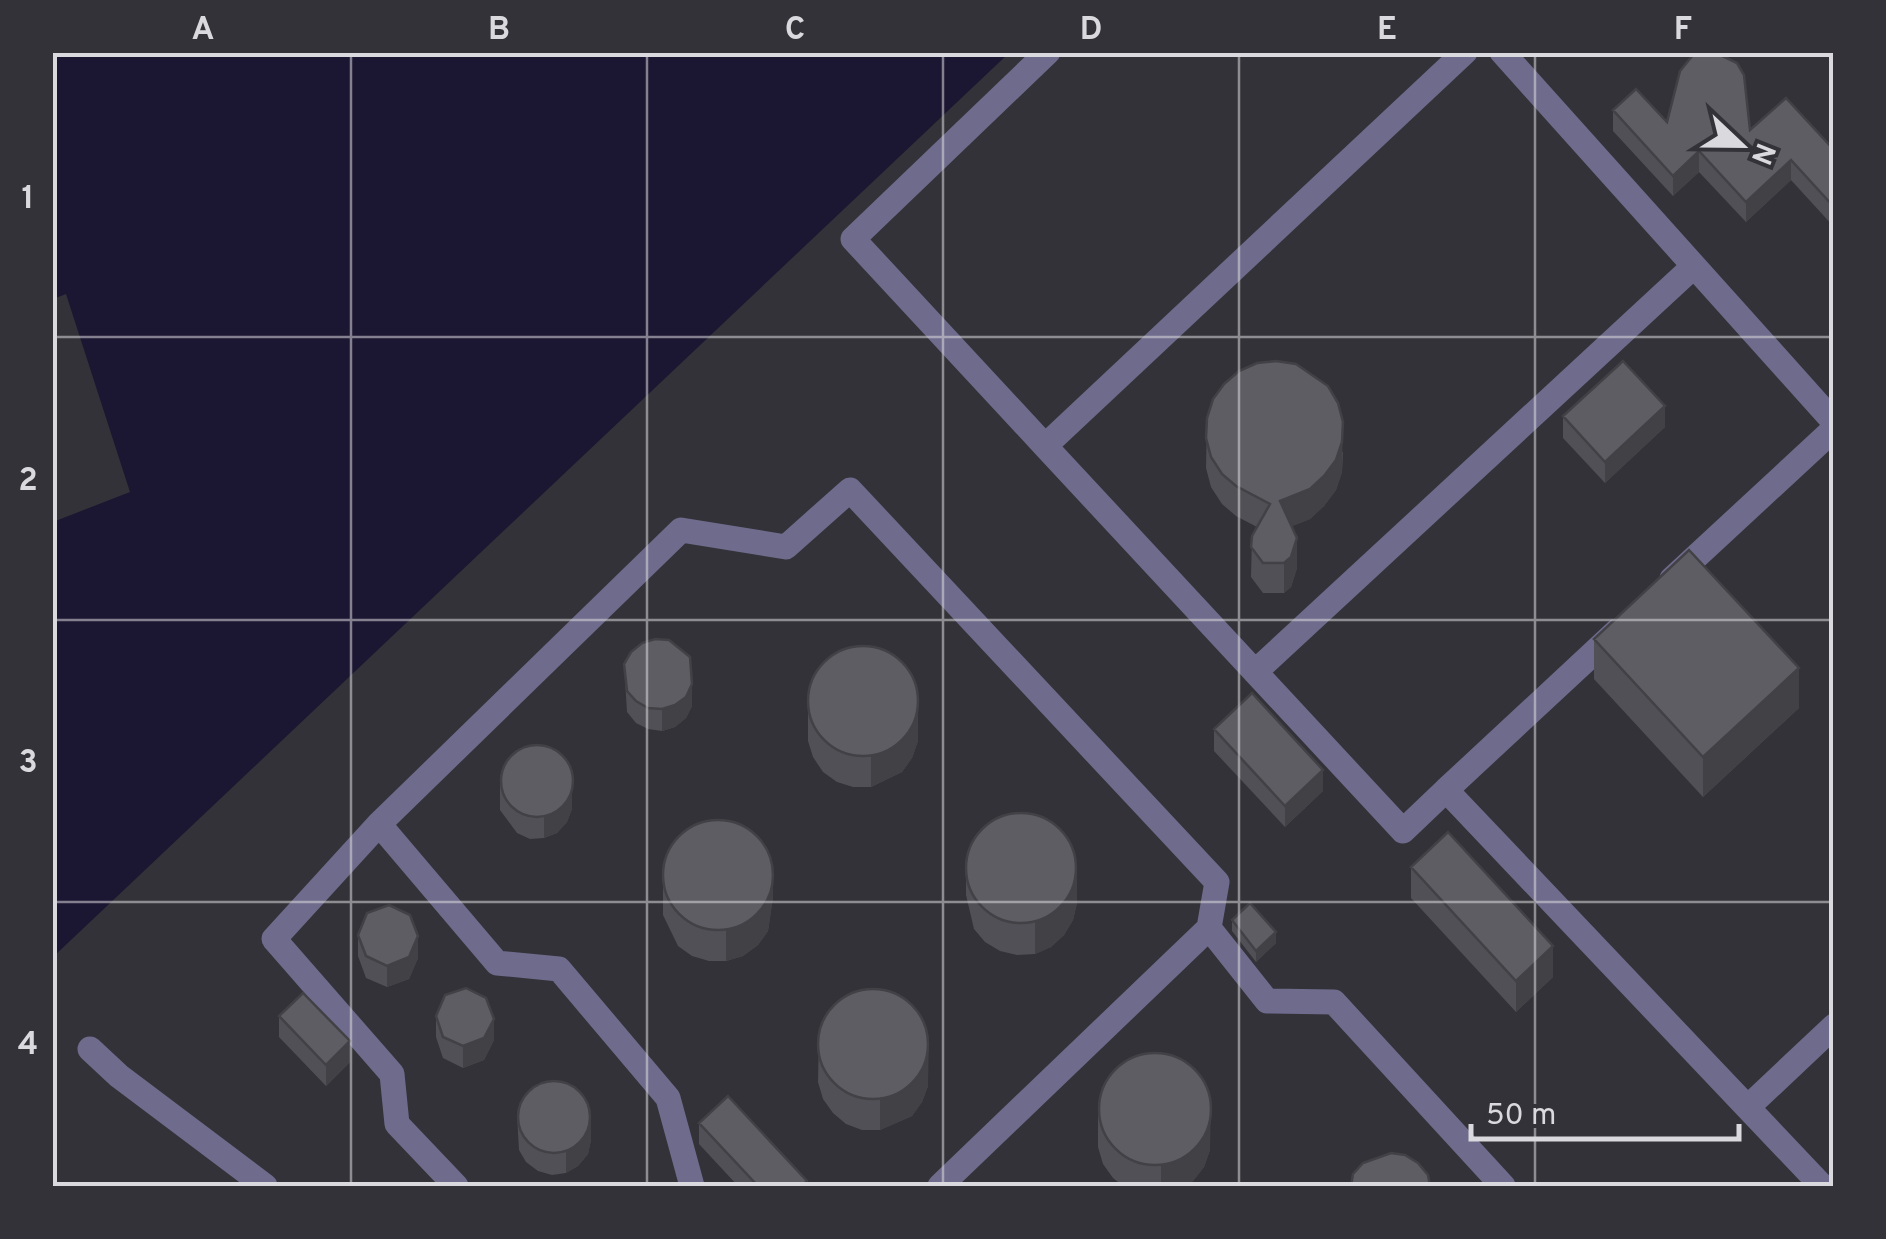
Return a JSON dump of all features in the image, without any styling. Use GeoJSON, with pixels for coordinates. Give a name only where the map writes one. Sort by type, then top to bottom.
{"type":"FeatureCollection","features":[{"type":"Feature","properties":{"kind":"street"},"geometry":{"type":"LineString","coordinates":[[1048,52],[853,238],[1403,830],[1834,425],[1502,52]]}},
{"type":"Feature","properties":{"kind":"street"},"geometry":{"type":"LineString","coordinates":[[1045,446],[1464,52]]}},
{"type":"Feature","properties":{"kind":"street"},"geometry":{"type":"LineString","coordinates":[[1255,672],[1694,266]]}},
{"type":"Feature","properties":{"kind":"street"},"geometry":{"type":"LineString","coordinates":[[456,1186],[397,1124],[392,1074],[274,939],[379,824],[681,530],[786,547],[850,490],[1217,882],[1209,928],[940,1186]]}},
{"type":"Feature","properties":{"kind":"street"},"geometry":{"type":"LineString","coordinates":[[1446,790],[1822,1186]]}},
{"type":"Feature","properties":{"kind":"street"},"geometry":{"type":"LineString","coordinates":[[379,824],[497,964],[559,969],[668,1098],[692,1186]]}},
{"type":"Feature","properties":{"kind":"street"},"geometry":{"type":"LineString","coordinates":[[1209,928],[1267,1001],[1334,1002],[1503,1186]]}},
{"type":"Feature","properties":{"kind":"street"},"geometry":{"type":"LineString","coordinates":[[1748,1108],[1834,1026]]}},
{"type":"Feature","properties":{"kind":"street"},"geometry":{"type":"LineString","coordinates":[[90,1049],[119,1076],[266,1186]]}},
{"type":"Feature","properties":{"kind":"shaded area"},"geometry":{"type":"Polygon","coordinates":[[[53,52],[1009,53],[53,957],[53,522],[130,492],[66,294],[53,299],[53,52]]]}},
{"type":"Feature","properties":{"kind":"building"},"geometry":{"type":"Polygon","coordinates":[[[1707,52],[1737,63],[1744,75],[1750,130],[1786,98],[1834,150],[1834,207],[1791,160],[1746,202],[1699,151],[1673,176],[1613,110],[1636,89],[1667,122],[1680,71],[1693,55],[1707,52]]]}},
{"type":"Feature","properties":{"kind":"building"},"geometry":{"type":"Polygon","coordinates":[[[1623,361],[1665,406],[1605,462],[1563,416],[1623,361]]]}},
{"type":"Feature","properties":{"kind":"building"},"geometry":{"type":"Polygon","coordinates":[[[1257,363],[1296,364],[1328,386],[1343,422],[1342,442],[1336,460],[1324,476],[1310,489],[1280,501],[1297,538],[1291,557],[1284,563],[1263,563],[1251,547],[1252,536],[1270,504],[1222,474],[1211,457],[1206,438],[1207,418],[1213,399],[1239,371],[1257,363]]]}},
{"type":"Feature","properties":{"kind":"building"},"geometry":{"type":"Polygon","coordinates":[[[1689,550],[1799,668],[1703,757],[1594,639],[1689,550]]]}},
{"type":"Feature","properties":{"kind":"building"},"geometry":{"type":"Polygon","coordinates":[[[669,640],[690,657],[692,684],[686,697],[662,709],[648,708],[627,691],[624,664],[642,643],[669,640]]]}},
{"type":"Feature","properties":{"kind":"building"},"geometry":{"type":"Polygon","coordinates":[[[863,646],[884,650],[902,662],[914,680],[918,701],[914,722],[902,740],[884,752],[863,756],[842,752],[824,740],[812,722],[808,701],[812,680],[824,662],[842,650],[863,646]]]}},
{"type":"Feature","properties":{"kind":"building"},"geometry":{"type":"Polygon","coordinates":[[[1252,693],[1323,770],[1285,806],[1214,729],[1252,693]]]}},
{"type":"Feature","properties":{"kind":"building"},"geometry":{"type":"Polygon","coordinates":[[[537,745],[562,756],[573,781],[562,806],[537,817],[512,806],[501,781],[512,756],[537,745]]]}},
{"type":"Feature","properties":{"kind":"building"},"geometry":{"type":"Polygon","coordinates":[[[1021,813],[1042,817],[1060,829],[1072,847],[1076,868],[1072,889],[1060,907],[1042,919],[1021,923],[1000,919],[982,907],[970,889],[966,868],[970,847],[982,829],[1000,817],[1021,813]]]}},
{"type":"Feature","properties":{"kind":"building"},"geometry":{"type":"Polygon","coordinates":[[[718,820],[739,824],[757,836],[769,854],[773,875],[769,896],[757,914],[739,926],[718,930],[697,926],[679,914],[667,896],[663,875],[667,854],[679,836],[697,824],[718,820]]]}},
{"type":"Feature","properties":{"kind":"building"},"geometry":{"type":"Polygon","coordinates":[[[1448,832],[1553,946],[1516,981],[1411,867],[1448,832]]]}},
{"type":"Feature","properties":{"kind":"building"},"geometry":{"type":"Polygon","coordinates":[[[1250,903],[1276,932],[1256,951],[1232,920],[1250,903]]]}},
{"type":"Feature","properties":{"kind":"building"},"geometry":{"type":"Polygon","coordinates":[[[389,905],[410,915],[418,936],[409,957],[387,966],[366,956],[358,935],[367,913],[389,905]]]}},
{"type":"Feature","properties":{"kind":"building"},"geometry":{"type":"Polygon","coordinates":[[[466,988],[486,998],[494,1019],[484,1038],[463,1046],[443,1037],[436,1016],[445,995],[466,988]]]}},
{"type":"Feature","properties":{"kind":"building"},"geometry":{"type":"Polygon","coordinates":[[[873,989],[894,993],[912,1005],[924,1023],[928,1044],[924,1065],[912,1083],[894,1095],[873,1099],[852,1095],[834,1083],[822,1065],[818,1044],[822,1023],[834,1005],[852,993],[873,989]]]}},
{"type":"Feature","properties":{"kind":"building"},"geometry":{"type":"Polygon","coordinates":[[[303,993],[350,1041],[326,1065],[279,1016],[303,993]]]}},
{"type":"Feature","properties":{"kind":"building"},"geometry":{"type":"Polygon","coordinates":[[[1155,1053],[1176,1057],[1195,1069],[1207,1088],[1211,1109],[1207,1130],[1195,1149],[1176,1161],[1155,1165],[1134,1161],[1115,1149],[1103,1130],[1099,1109],[1103,1088],[1115,1069],[1134,1057],[1155,1053]]]}},
{"type":"Feature","properties":{"kind":"building"},"geometry":{"type":"Polygon","coordinates":[[[554,1081],[568,1083],[580,1091],[588,1103],[588,1131],[580,1143],[568,1151],[554,1153],[540,1151],[528,1143],[520,1131],[518,1117],[520,1103],[528,1091],[540,1083],[554,1081]]]}},
{"type":"Feature","properties":{"kind":"building"},"geometry":{"type":"Polygon","coordinates":[[[728,1096],[807,1181],[802,1186],[758,1186],[699,1123],[728,1096]]]}},
{"type":"Feature","properties":{"kind":"building"},"geometry":{"type":"Polygon","coordinates":[[[1391,1153],[1418,1163],[1428,1175],[1430,1186],[1351,1186],[1353,1174],[1363,1163],[1391,1153]]]}}]}
